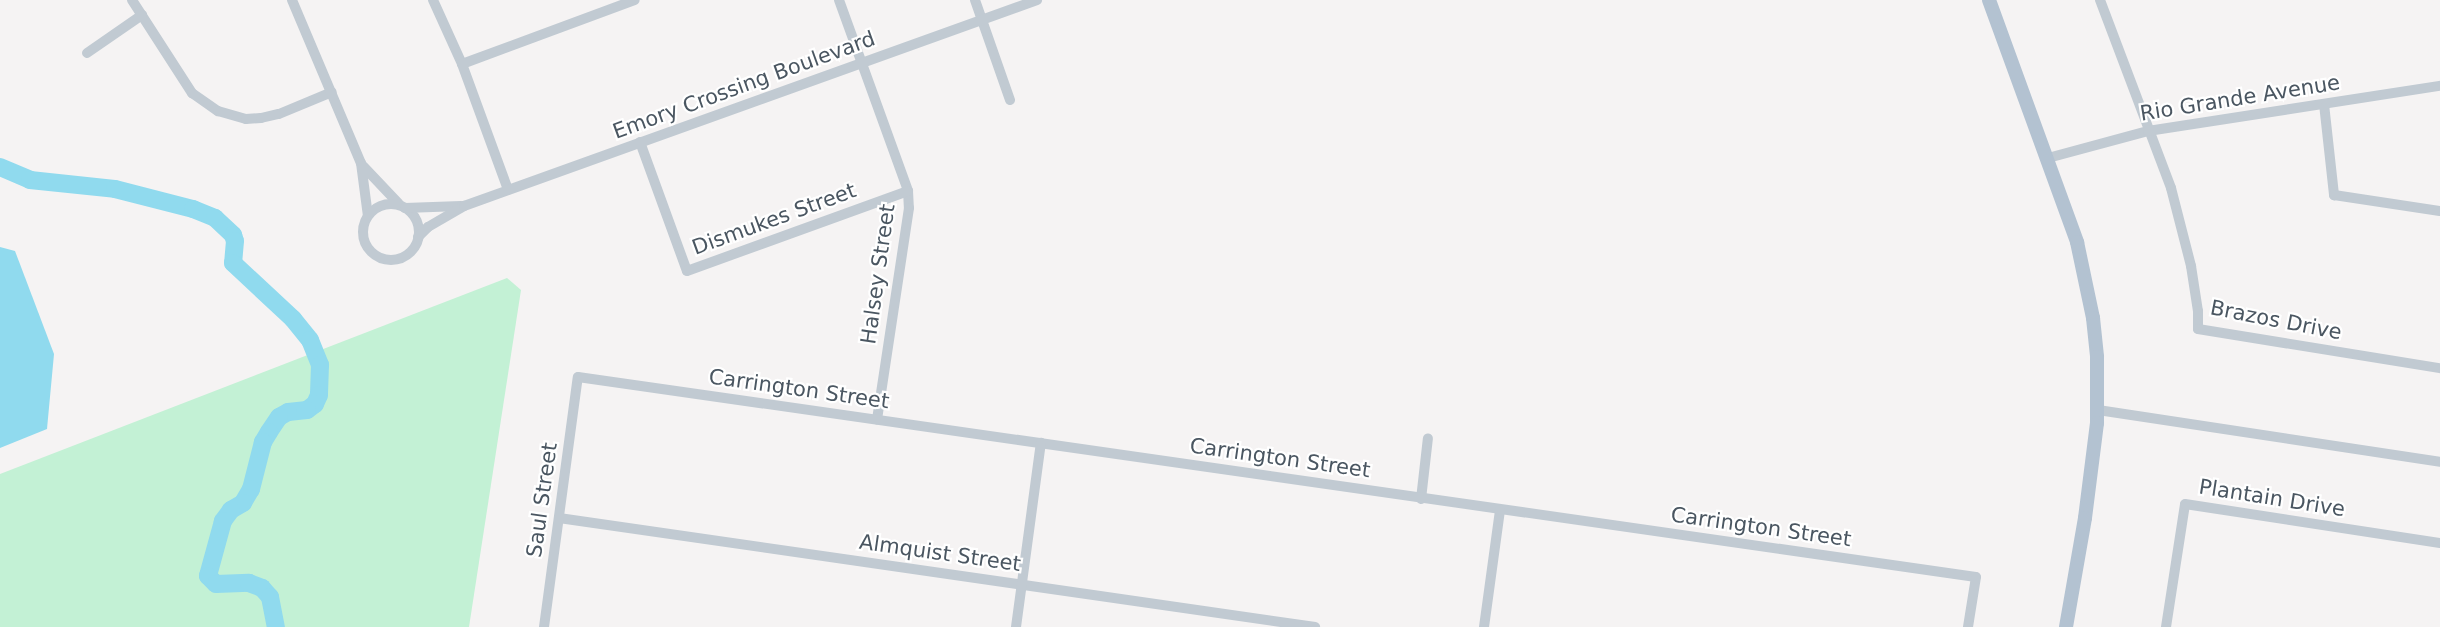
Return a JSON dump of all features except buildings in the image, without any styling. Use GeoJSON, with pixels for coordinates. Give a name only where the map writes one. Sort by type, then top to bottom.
{"type":"FeatureCollection","features":[{"type":"Feature","properties":{"kind":"main road"},"geometry":{"type":"LineString","coordinates":[[1989,0],[2077,242],[2087,280],[2097,357],[2098,410],[2085,518],[2066,627]]}},
{"type":"Feature","properties":{"kind":"street"},"geometry":{"type":"LineString","coordinates":[[132,0],[192,93],[218,111],[246,119],[261,118],[279,114],[332,92]]}},
{"type":"Feature","properties":{"kind":"street"},"geometry":{"type":"LineString","coordinates":[[292,0],[361,163],[368,216],[363,232],[366,243],[373,252],[383,258],[394,259],[405,255],[428,227],[464,206]]}},
{"type":"Feature","properties":{"kind":"street"},"geometry":{"type":"LineString","coordinates":[[433,0],[462,64],[508,190]]}},
{"type":"Feature","properties":{"kind":"street"},"geometry":{"type":"LineString","coordinates":[[462,64],[635,0]]}},
{"type":"Feature","properties":{"kind":"street","name":"Halsey Street"},"geometry":{"type":"LineString","coordinates":[[839,0],[908,191],[909,208],[877,420]]}},
{"type":"Feature","properties":{"kind":"street"},"geometry":{"type":"LineString","coordinates":[[975,0],[1010,100]]}},
{"type":"Feature","properties":{"kind":"street","name":"Emory Crossing Boulevard"},"geometry":{"type":"LineString","coordinates":[[464,206],[1037,0]]}},
{"type":"Feature","properties":{"kind":"street"},"geometry":{"type":"LineString","coordinates":[[2100,0],[2148,131]]}},
{"type":"Feature","properties":{"kind":"street"},"geometry":{"type":"LineString","coordinates":[[87,53],[142,15]]}},
{"type":"Feature","properties":{"kind":"street","name":"Rio Grande Avenue"},"geometry":{"type":"LineString","coordinates":[[2048,158],[2148,131],[2440,86]]}},
{"type":"Feature","properties":{"kind":"street"},"geometry":{"type":"LineString","coordinates":[[2324,104],[2334,195],[2440,211]]}},
{"type":"Feature","properties":{"kind":"street","name":"Brazos Drive"},"geometry":{"type":"LineString","coordinates":[[2148,131],[2171,188],[2191,266],[2198,311],[2198,329],[2440,368]]}},
{"type":"Feature","properties":{"kind":"street","name":"Dismukes Street"},"geometry":{"type":"LineString","coordinates":[[640,142],[687,271],[908,191]]}},
{"type":"Feature","properties":{"kind":"street"},"geometry":{"type":"LineString","coordinates":[[361,163],[416,220],[418,237]]}},
{"type":"Feature","properties":{"kind":"street"},"geometry":{"type":"LineString","coordinates":[[368,216],[385,204],[403,207],[464,206]]}},
{"type":"Feature","properties":{"kind":"street","name":"Carrington Street"},"geometry":{"type":"LineString","coordinates":[[579,377],[1976,577],[1968,627]]}},
{"type":"Feature","properties":{"kind":"street","name":"Saul Street"},"geometry":{"type":"LineString","coordinates":[[544,627],[579,377]]}},
{"type":"Feature","properties":{"kind":"street"},"geometry":{"type":"LineString","coordinates":[[2098,410],[2440,462]]}},
{"type":"Feature","properties":{"kind":"street"},"geometry":{"type":"LineString","coordinates":[[1421,499],[1428,438]]}},
{"type":"Feature","properties":{"kind":"street"},"geometry":{"type":"LineString","coordinates":[[1016,627],[1041,443]]}},
{"type":"Feature","properties":{"kind":"street","name":"Plantain Drive"},"geometry":{"type":"LineString","coordinates":[[2166,627],[2185,504],[2440,543]]}},
{"type":"Feature","properties":{"kind":"street"},"geometry":{"type":"LineString","coordinates":[[1484,627],[1500,510]]}},
{"type":"Feature","properties":{"kind":"street","name":"Almquist Street"},"geometry":{"type":"LineString","coordinates":[[559,518],[1315,627]]}},
{"type":"Feature","properties":{"kind":"green space"},"geometry":{"type":"Polygon","coordinates":[[[507,278],[521,290],[469,627],[0,627],[0,474],[507,278]]]}},
{"type":"Feature","properties":{"kind":"water"},"geometry":{"type":"Polygon","coordinates":[[[0,247],[15,251],[54,354],[47,429],[0,448],[0,247]]]}},
{"type":"Feature","properties":{"kind":"waterway"},"geometry":{"type":"LineString","coordinates":[[0,167],[30,180],[115,189],[193,209],[215,218],[233,235],[235,241],[233,263],[293,319],[310,340],[320,365],[319,395],[315,404],[307,410],[288,412],[279,417],[269,432],[263,442],[251,489],[243,503],[231,510],[223,521],[208,576],[216,584],[249,583],[262,588],[270,597],[276,627]]}}]}
